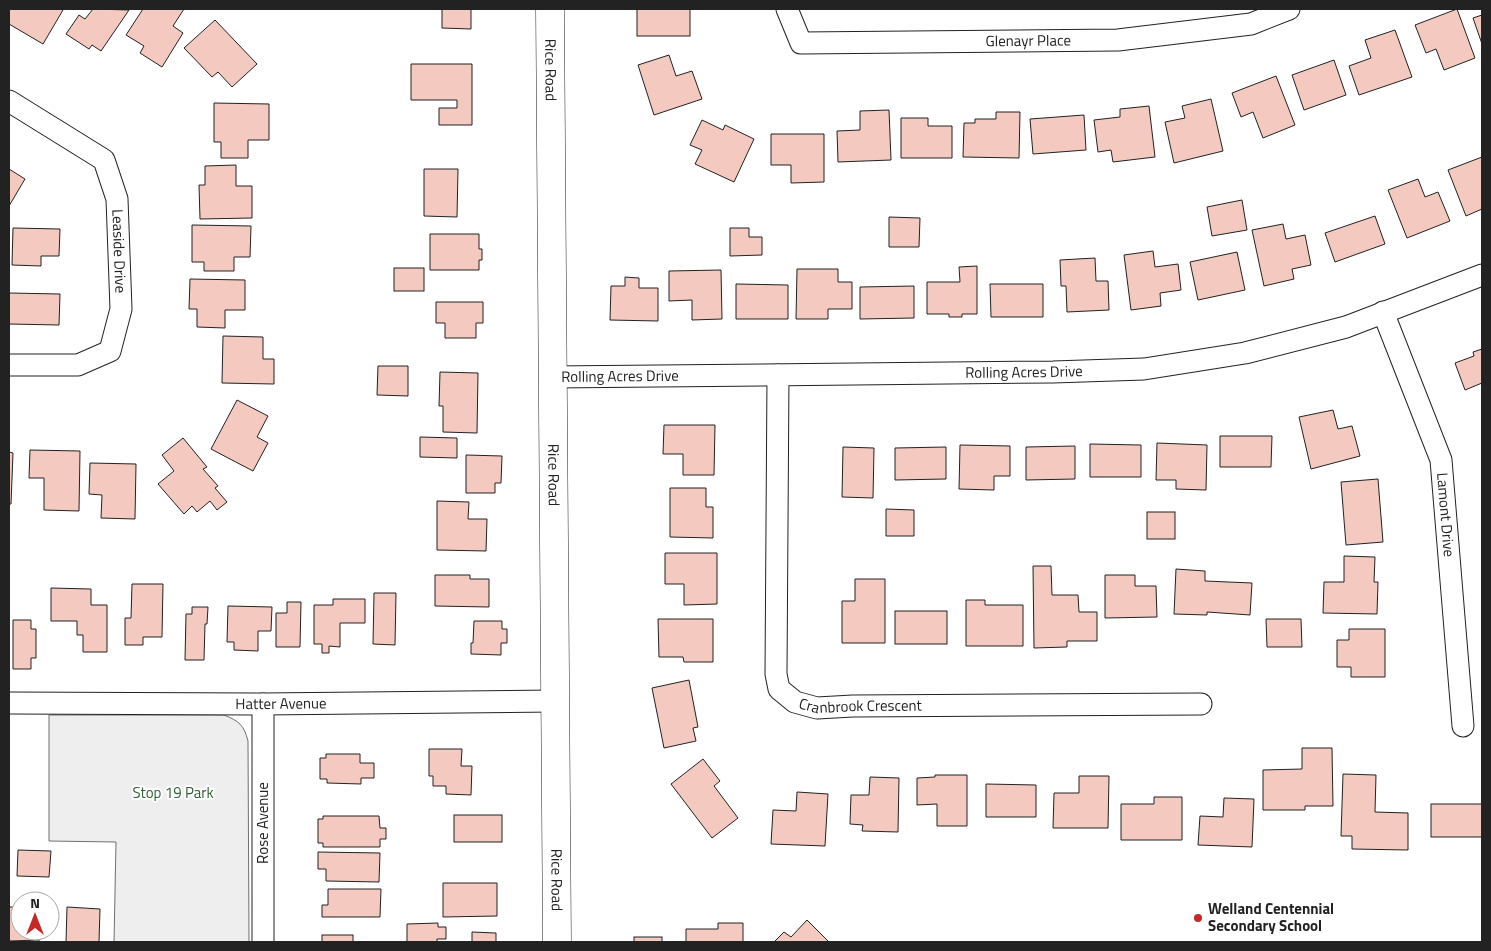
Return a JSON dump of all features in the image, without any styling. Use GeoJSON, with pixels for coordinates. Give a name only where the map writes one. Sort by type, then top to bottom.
{"type":"FeatureCollection","features":[{"type":"Feature","properties":{"kind":"main road","name":"Rice Road"},"geometry":{"type":"LineString","coordinates":[[550,9],[556,942]]}},
{"type":"Feature","properties":{"kind":"street","name":"Glenayr Place"},"geometry":{"type":"LineString","coordinates":[[787,9],[801,43],[1118,40],[1251,24],[1289,9]]}},
{"type":"Feature","properties":{"kind":"street","name":"Leaside Drive"},"geometry":{"type":"LineString","coordinates":[[9,101],[104,160],[117,199],[121,309],[110,351],[78,365],[9,365]]}},
{"type":"Feature","properties":{"kind":"street","name":"Rolling Acres Drive"},"geometry":{"type":"LineString","coordinates":[[552,377],[1052,372],[1144,369],[1245,353],[1346,326],[1482,275]]}},
{"type":"Feature","properties":{"kind":"street","name":"Lamont Drive"},"geometry":{"type":"LineString","coordinates":[[1383,312],[1440,460],[1463,726]]}},
{"type":"Feature","properties":{"kind":"street","name":"Cranbrook Crescent"},"geometry":{"type":"LineString","coordinates":[[778,375],[776,674],[779,689],[795,702],[817,708],[854,706],[1201,704]]}},
{"type":"Feature","properties":{"kind":"street","name":"Hatter Avenue"},"geometry":{"type":"LineString","coordinates":[[9,703],[263,704],[555,701]]}},
{"type":"Feature","properties":{"kind":"street","name":"Rose Avenue"},"geometry":{"type":"LineString","coordinates":[[263,704],[263,942]]}},
{"type":"Feature","properties":{"kind":"green space","name":"Stop 19 Park"},"geometry":{"type":"Polygon","coordinates":[[[49,715],[224,715],[240,724],[245,731],[248,741],[249,942],[114,942],[116,842],[49,841],[49,715]]]}},
{"type":"Feature","properties":{"kind":"building"},"geometry":{"type":"Polygon","coordinates":[[[9,9],[63,10],[43,44],[9,24],[9,9]]]}},
{"type":"Feature","properties":{"kind":"building"},"geometry":{"type":"Polygon","coordinates":[[[93,9],[129,10],[101,51],[92,45],[89,49],[66,34],[79,15],[85,19],[93,9]]]}},
{"type":"Feature","properties":{"kind":"building"},"geometry":{"type":"Polygon","coordinates":[[[143,9],[184,9],[173,26],[183,33],[162,67],[140,53],[144,46],[126,35],[143,9]]]}},
{"type":"Feature","properties":{"kind":"building"},"geometry":{"type":"Polygon","coordinates":[[[442,9],[471,9],[471,29],[442,28],[442,9]]]}},
{"type":"Feature","properties":{"kind":"building"},"geometry":{"type":"Polygon","coordinates":[[[637,9],[690,9],[690,36],[637,36],[637,9]]]}},
{"type":"Feature","properties":{"kind":"building"},"geometry":{"type":"Polygon","coordinates":[[[1457,9],[1475,58],[1444,70],[1436,49],[1426,53],[1415,25],[1457,9]]]}},
{"type":"Feature","properties":{"kind":"building"},"geometry":{"type":"Polygon","coordinates":[[[1482,15],[1482,44],[1473,18],[1482,15]]]}},
{"type":"Feature","properties":{"kind":"building"},"geometry":{"type":"Polygon","coordinates":[[[215,20],[257,64],[232,87],[218,72],[212,77],[184,48],[215,20]]]}},
{"type":"Feature","properties":{"kind":"building"},"geometry":{"type":"Polygon","coordinates":[[[1395,30],[1412,77],[1359,95],[1349,66],[1371,58],[1365,40],[1395,30]]]}},
{"type":"Feature","properties":{"kind":"building"},"geometry":{"type":"Polygon","coordinates":[[[669,55],[676,76],[692,71],[702,99],[654,115],[638,65],[669,55]]]}},
{"type":"Feature","properties":{"kind":"building"},"geometry":{"type":"Polygon","coordinates":[[[1334,60],[1346,95],[1304,110],[1292,75],[1334,60]]]}},
{"type":"Feature","properties":{"kind":"building"},"geometry":{"type":"Polygon","coordinates":[[[411,64],[472,64],[472,125],[439,125],[439,108],[457,108],[457,100],[411,100],[411,64]]]}},
{"type":"Feature","properties":{"kind":"building"},"geometry":{"type":"Polygon","coordinates":[[[1276,76],[1295,125],[1263,138],[1253,112],[1241,117],[1232,93],[1276,76]]]}},
{"type":"Feature","properties":{"kind":"building"},"geometry":{"type":"Polygon","coordinates":[[[1211,99],[1223,151],[1174,163],[1165,122],[1185,118],[1182,106],[1211,99]]]}},
{"type":"Feature","properties":{"kind":"building"},"geometry":{"type":"Polygon","coordinates":[[[214,103],[269,104],[269,140],[248,140],[248,158],[221,158],[221,142],[214,142],[214,103]]]}},
{"type":"Feature","properties":{"kind":"building"},"geometry":{"type":"Polygon","coordinates":[[[1149,106],[1155,157],[1113,162],[1111,150],[1098,152],[1094,120],[1120,117],[1120,109],[1149,106]]]}},
{"type":"Feature","properties":{"kind":"building"},"geometry":{"type":"Polygon","coordinates":[[[889,110],[891,160],[838,162],[837,131],[860,130],[860,111],[889,110]]]}},
{"type":"Feature","properties":{"kind":"building"},"geometry":{"type":"Polygon","coordinates":[[[996,112],[1020,112],[1019,158],[963,157],[964,123],[975,123],[975,119],[996,119],[996,112]]]}},
{"type":"Feature","properties":{"kind":"building"},"geometry":{"type":"Polygon","coordinates":[[[1084,115],[1086,150],[1033,154],[1030,119],[1084,115]]]}},
{"type":"Feature","properties":{"kind":"building"},"geometry":{"type":"Polygon","coordinates":[[[901,118],[928,118],[928,126],[952,126],[952,158],[901,158],[901,118]]]}},
{"type":"Feature","properties":{"kind":"building"},"geometry":{"type":"Polygon","coordinates":[[[702,120],[723,130],[725,125],[754,139],[734,182],[695,164],[702,150],[690,145],[702,120]]]}},
{"type":"Feature","properties":{"kind":"building"},"geometry":{"type":"Polygon","coordinates":[[[771,134],[824,134],[824,182],[791,183],[791,165],[771,165],[771,134]]]}},
{"type":"Feature","properties":{"kind":"building"},"geometry":{"type":"Polygon","coordinates":[[[1482,157],[1482,209],[1466,216],[1448,170],[1482,157]]]}},
{"type":"Feature","properties":{"kind":"building"},"geometry":{"type":"Polygon","coordinates":[[[236,165],[236,186],[252,186],[252,218],[200,219],[199,185],[205,185],[205,166],[236,165]]]}},
{"type":"Feature","properties":{"kind":"building"},"geometry":{"type":"Polygon","coordinates":[[[9,169],[25,179],[9,206],[9,169]]]}},
{"type":"Feature","properties":{"kind":"building"},"geometry":{"type":"Polygon","coordinates":[[[424,169],[458,169],[457,217],[424,216],[424,169]]]}},
{"type":"Feature","properties":{"kind":"building"},"geometry":{"type":"Polygon","coordinates":[[[1418,179],[1425,197],[1438,192],[1450,221],[1407,238],[1388,190],[1418,179]]]}},
{"type":"Feature","properties":{"kind":"building"},"geometry":{"type":"Polygon","coordinates":[[[1242,200],[1247,230],[1212,236],[1207,207],[1242,200]]]}},
{"type":"Feature","properties":{"kind":"building"},"geometry":{"type":"Polygon","coordinates":[[[1375,216],[1385,244],[1335,262],[1325,233],[1375,216]]]}},
{"type":"Feature","properties":{"kind":"building"},"geometry":{"type":"Polygon","coordinates":[[[889,217],[920,218],[919,247],[889,247],[889,217]]]}},
{"type":"Feature","properties":{"kind":"building"},"geometry":{"type":"Polygon","coordinates":[[[1283,224],[1286,239],[1305,235],[1311,265],[1292,269],[1294,279],[1264,286],[1252,230],[1283,224]]]}},
{"type":"Feature","properties":{"kind":"building"},"geometry":{"type":"Polygon","coordinates":[[[192,225],[251,226],[250,257],[234,257],[234,271],[204,271],[204,262],[192,262],[192,225]]]}},
{"type":"Feature","properties":{"kind":"building"},"geometry":{"type":"Polygon","coordinates":[[[13,228],[60,229],[59,256],[41,256],[41,266],[12,265],[13,228]]]}},
{"type":"Feature","properties":{"kind":"building"},"geometry":{"type":"Polygon","coordinates":[[[730,228],[749,228],[749,237],[762,237],[762,255],[730,256],[730,228]]]}},
{"type":"Feature","properties":{"kind":"building"},"geometry":{"type":"Polygon","coordinates":[[[430,234],[479,234],[479,249],[482,249],[482,260],[479,260],[479,270],[430,270],[430,234]]]}},
{"type":"Feature","properties":{"kind":"building"},"geometry":{"type":"Polygon","coordinates":[[[1153,251],[1155,267],[1178,264],[1181,290],[1160,293],[1161,306],[1131,310],[1124,255],[1153,251]]]}},
{"type":"Feature","properties":{"kind":"building"},"geometry":{"type":"Polygon","coordinates":[[[1237,252],[1245,290],[1198,300],[1190,262],[1237,252]]]}},
{"type":"Feature","properties":{"kind":"building"},"geometry":{"type":"Polygon","coordinates":[[[1095,258],[1096,281],[1108,281],[1109,310],[1067,312],[1066,286],[1061,286],[1060,260],[1095,258]]]}},
{"type":"Feature","properties":{"kind":"building"},"geometry":{"type":"Polygon","coordinates":[[[977,266],[977,314],[962,314],[962,317],[949,317],[949,314],[927,314],[927,282],[960,282],[959,267],[977,266]]]}},
{"type":"Feature","properties":{"kind":"building"},"geometry":{"type":"Polygon","coordinates":[[[394,268],[424,268],[424,291],[394,291],[394,268]]]}},
{"type":"Feature","properties":{"kind":"building"},"geometry":{"type":"Polygon","coordinates":[[[797,269],[838,269],[838,282],[852,282],[852,309],[828,309],[828,319],[796,319],[797,269]]]}},
{"type":"Feature","properties":{"kind":"building"},"geometry":{"type":"Polygon","coordinates":[[[721,270],[722,319],[692,320],[692,300],[669,301],[669,271],[721,270]]]}},
{"type":"Feature","properties":{"kind":"building"},"geometry":{"type":"Polygon","coordinates":[[[625,277],[639,278],[639,288],[658,288],[658,321],[610,320],[611,286],[625,286],[625,277]]]}},
{"type":"Feature","properties":{"kind":"building"},"geometry":{"type":"Polygon","coordinates":[[[190,279],[245,280],[245,310],[225,310],[225,328],[197,327],[197,309],[189,309],[190,279]]]}},
{"type":"Feature","properties":{"kind":"building"},"geometry":{"type":"Polygon","coordinates":[[[736,284],[788,285],[788,319],[736,319],[736,284]]]}},
{"type":"Feature","properties":{"kind":"building"},"geometry":{"type":"Polygon","coordinates":[[[990,284],[1043,284],[1043,317],[991,317],[990,284]]]}},
{"type":"Feature","properties":{"kind":"building"},"geometry":{"type":"Polygon","coordinates":[[[914,286],[914,318],[860,319],[860,287],[914,286]]]}},
{"type":"Feature","properties":{"kind":"building"},"geometry":{"type":"Polygon","coordinates":[[[9,293],[60,294],[59,325],[9,324],[9,293]]]}},
{"type":"Feature","properties":{"kind":"building"},"geometry":{"type":"Polygon","coordinates":[[[436,302],[483,302],[483,323],[476,323],[476,338],[445,338],[445,323],[436,323],[436,302]]]}},
{"type":"Feature","properties":{"kind":"building"},"geometry":{"type":"Polygon","coordinates":[[[223,336],[263,337],[263,359],[274,359],[274,384],[222,383],[223,336]]]}},
{"type":"Feature","properties":{"kind":"building"},"geometry":{"type":"Polygon","coordinates":[[[1482,349],[1482,383],[1465,390],[1455,363],[1474,356],[1473,352],[1482,349]]]}},
{"type":"Feature","properties":{"kind":"building"},"geometry":{"type":"Polygon","coordinates":[[[378,366],[408,366],[408,396],[377,395],[378,366]]]}},
{"type":"Feature","properties":{"kind":"building"},"geometry":{"type":"Polygon","coordinates":[[[440,372],[478,373],[477,433],[443,432],[443,406],[439,406],[440,372]]]}},
{"type":"Feature","properties":{"kind":"building"},"geometry":{"type":"Polygon","coordinates":[[[237,400],[268,416],[257,437],[268,443],[253,471],[211,449],[237,400]]]}},
{"type":"Feature","properties":{"kind":"building"},"geometry":{"type":"Polygon","coordinates":[[[1333,410],[1338,429],[1352,426],[1360,456],[1311,469],[1299,417],[1333,410]]]}},
{"type":"Feature","properties":{"kind":"building"},"geometry":{"type":"Polygon","coordinates":[[[664,425],[715,425],[714,475],[683,475],[683,454],[663,454],[664,425]]]}},
{"type":"Feature","properties":{"kind":"building"},"geometry":{"type":"Polygon","coordinates":[[[1220,436],[1272,436],[1271,467],[1220,467],[1220,436]]]}},
{"type":"Feature","properties":{"kind":"building"},"geometry":{"type":"Polygon","coordinates":[[[420,437],[457,438],[457,458],[420,457],[420,437]]]}},
{"type":"Feature","properties":{"kind":"building"},"geometry":{"type":"Polygon","coordinates":[[[183,438],[207,467],[203,469],[218,486],[215,488],[227,502],[217,510],[210,501],[197,512],[192,506],[184,514],[158,484],[174,471],[162,455],[183,438]]]}},
{"type":"Feature","properties":{"kind":"building"},"geometry":{"type":"Polygon","coordinates":[[[1157,443],[1207,445],[1206,490],[1176,489],[1176,480],[1156,480],[1157,443]]]}},
{"type":"Feature","properties":{"kind":"building"},"geometry":{"type":"Polygon","coordinates":[[[1090,444],[1141,445],[1141,477],[1090,477],[1090,444]]]}},
{"type":"Feature","properties":{"kind":"building"},"geometry":{"type":"Polygon","coordinates":[[[960,445],[1010,446],[1010,476],[994,476],[994,490],[959,489],[960,445]]]}},
{"type":"Feature","properties":{"kind":"building"},"geometry":{"type":"Polygon","coordinates":[[[1075,446],[1075,479],[1026,480],[1026,447],[1075,446]]]}},
{"type":"Feature","properties":{"kind":"building"},"geometry":{"type":"Polygon","coordinates":[[[843,447],[874,448],[873,498],[842,497],[843,447]]]}},
{"type":"Feature","properties":{"kind":"building"},"geometry":{"type":"Polygon","coordinates":[[[946,447],[946,479],[895,480],[895,448],[946,447]]]}},
{"type":"Feature","properties":{"kind":"building"},"geometry":{"type":"Polygon","coordinates":[[[30,450],[80,451],[79,511],[44,510],[44,478],[29,478],[30,450]]]}},
{"type":"Feature","properties":{"kind":"building"},"geometry":{"type":"Polygon","coordinates":[[[9,452],[13,453],[11,504],[9,504],[9,452]]]}},
{"type":"Feature","properties":{"kind":"building"},"geometry":{"type":"Polygon","coordinates":[[[466,455],[502,456],[501,483],[495,483],[495,493],[466,493],[466,455]]]}},
{"type":"Feature","properties":{"kind":"building"},"geometry":{"type":"Polygon","coordinates":[[[90,463],[136,464],[135,519],[101,518],[102,495],[89,494],[90,463]]]}},
{"type":"Feature","properties":{"kind":"building"},"geometry":{"type":"Polygon","coordinates":[[[1378,479],[1383,542],[1346,545],[1341,482],[1378,479]]]}},
{"type":"Feature","properties":{"kind":"building"},"geometry":{"type":"Polygon","coordinates":[[[670,488],[706,488],[706,507],[713,507],[713,538],[670,537],[670,488]]]}},
{"type":"Feature","properties":{"kind":"building"},"geometry":{"type":"Polygon","coordinates":[[[437,501],[469,502],[468,519],[487,519],[486,551],[437,550],[437,501]]]}},
{"type":"Feature","properties":{"kind":"building"},"geometry":{"type":"Polygon","coordinates":[[[886,509],[914,510],[914,536],[886,536],[886,509]]]}},
{"type":"Feature","properties":{"kind":"building"},"geometry":{"type":"Polygon","coordinates":[[[1147,512],[1175,512],[1175,539],[1147,539],[1147,512]]]}},
{"type":"Feature","properties":{"kind":"building"},"geometry":{"type":"Polygon","coordinates":[[[665,553],[717,553],[717,604],[684,605],[684,584],[665,584],[665,553]]]}},
{"type":"Feature","properties":{"kind":"building"},"geometry":{"type":"Polygon","coordinates":[[[1344,556],[1375,557],[1374,582],[1378,582],[1377,614],[1323,613],[1324,582],[1344,582],[1344,556]]]}},
{"type":"Feature","properties":{"kind":"building"},"geometry":{"type":"Polygon","coordinates":[[[1033,566],[1051,566],[1052,595],[1078,595],[1079,612],[1097,612],[1097,641],[1067,641],[1067,647],[1034,648],[1033,566]]]}},
{"type":"Feature","properties":{"kind":"building"},"geometry":{"type":"Polygon","coordinates":[[[1176,569],[1205,571],[1205,581],[1252,583],[1250,615],[1207,612],[1207,615],[1174,614],[1176,569]]]}},
{"type":"Feature","properties":{"kind":"building"},"geometry":{"type":"Polygon","coordinates":[[[435,575],[470,575],[470,579],[489,579],[489,607],[435,606],[435,575]]]}},
{"type":"Feature","properties":{"kind":"building"},"geometry":{"type":"Polygon","coordinates":[[[1105,575],[1135,575],[1135,586],[1156,586],[1157,617],[1105,618],[1105,575]]]}},
{"type":"Feature","properties":{"kind":"building"},"geometry":{"type":"Polygon","coordinates":[[[855,579],[885,579],[885,643],[842,643],[842,601],[855,601],[855,579]]]}},
{"type":"Feature","properties":{"kind":"building"},"geometry":{"type":"Polygon","coordinates":[[[132,584],[163,584],[162,637],[143,637],[143,645],[125,645],[125,618],[131,618],[132,584]]]}},
{"type":"Feature","properties":{"kind":"building"},"geometry":{"type":"Polygon","coordinates":[[[51,588],[91,589],[91,605],[107,605],[107,652],[83,652],[83,635],[77,635],[77,621],[51,621],[51,588]]]}},
{"type":"Feature","properties":{"kind":"building"},"geometry":{"type":"Polygon","coordinates":[[[374,593],[396,593],[395,645],[373,644],[374,593]]]}},
{"type":"Feature","properties":{"kind":"building"},"geometry":{"type":"Polygon","coordinates":[[[333,599],[365,599],[365,623],[340,623],[340,647],[329,646],[329,653],[322,653],[322,644],[314,644],[314,605],[333,605],[333,599]]]}},
{"type":"Feature","properties":{"kind":"building"},"geometry":{"type":"Polygon","coordinates":[[[966,600],[985,600],[985,605],[1023,605],[1023,646],[966,646],[966,600]]]}},
{"type":"Feature","properties":{"kind":"building"},"geometry":{"type":"Polygon","coordinates":[[[287,602],[301,602],[300,647],[276,647],[276,613],[287,613],[287,602]]]}},
{"type":"Feature","properties":{"kind":"building"},"geometry":{"type":"Polygon","coordinates":[[[228,606],[272,607],[271,631],[258,631],[258,651],[234,650],[234,642],[227,642],[228,606]]]}},
{"type":"Feature","properties":{"kind":"building"},"geometry":{"type":"Polygon","coordinates":[[[192,607],[208,607],[207,624],[205,624],[204,660],[185,660],[186,614],[192,614],[192,607]]]}},
{"type":"Feature","properties":{"kind":"building"},"geometry":{"type":"Polygon","coordinates":[[[895,611],[947,611],[947,644],[895,644],[895,611]]]}},
{"type":"Feature","properties":{"kind":"building"},"geometry":{"type":"Polygon","coordinates":[[[658,619],[713,619],[713,662],[684,662],[683,657],[659,657],[658,619]]]}},
{"type":"Feature","properties":{"kind":"building"},"geometry":{"type":"Polygon","coordinates":[[[1266,619],[1301,619],[1302,647],[1267,647],[1266,619]]]}},
{"type":"Feature","properties":{"kind":"building"},"geometry":{"type":"Polygon","coordinates":[[[13,620],[31,620],[31,629],[36,629],[36,658],[31,658],[31,669],[13,669],[13,620]]]}},
{"type":"Feature","properties":{"kind":"building"},"geometry":{"type":"Polygon","coordinates":[[[474,621],[502,621],[502,629],[507,629],[507,643],[501,643],[501,655],[471,654],[474,621]]]}},
{"type":"Feature","properties":{"kind":"building"},"geometry":{"type":"Polygon","coordinates":[[[1349,629],[1385,629],[1385,677],[1351,677],[1351,667],[1337,667],[1337,640],[1349,640],[1349,629]]]}},
{"type":"Feature","properties":{"kind":"building"},"geometry":{"type":"Polygon","coordinates":[[[689,680],[698,727],[693,728],[696,741],[664,748],[652,688],[689,680]]]}},
{"type":"Feature","properties":{"kind":"building"},"geometry":{"type":"Polygon","coordinates":[[[1302,748],[1332,748],[1333,806],[1305,806],[1305,810],[1263,810],[1263,770],[1302,769],[1302,748]]]}},
{"type":"Feature","properties":{"kind":"building"},"geometry":{"type":"Polygon","coordinates":[[[429,749],[462,749],[461,766],[472,766],[471,795],[446,794],[446,786],[433,786],[433,776],[429,776],[429,749]]]}},
{"type":"Feature","properties":{"kind":"building"},"geometry":{"type":"Polygon","coordinates":[[[326,754],[360,754],[360,763],[374,763],[374,778],[361,778],[361,784],[327,783],[327,779],[320,779],[320,758],[326,758],[326,754]]]}},
{"type":"Feature","properties":{"kind":"building"},"geometry":{"type":"Polygon","coordinates":[[[703,759],[720,781],[714,786],[738,818],[712,838],[671,784],[703,759]]]}},
{"type":"Feature","properties":{"kind":"building"},"geometry":{"type":"Polygon","coordinates":[[[1343,774],[1376,775],[1375,812],[1408,813],[1408,850],[1352,849],[1352,836],[1341,836],[1343,774]]]}},
{"type":"Feature","properties":{"kind":"building"},"geometry":{"type":"Polygon","coordinates":[[[935,775],[967,775],[967,826],[937,826],[937,804],[917,805],[917,778],[935,777],[935,775]]]}},
{"type":"Feature","properties":{"kind":"building"},"geometry":{"type":"Polygon","coordinates":[[[1079,776],[1109,776],[1108,828],[1053,828],[1054,793],[1079,793],[1079,776]]]}},
{"type":"Feature","properties":{"kind":"building"},"geometry":{"type":"Polygon","coordinates":[[[870,777],[899,778],[898,832],[862,831],[863,825],[850,824],[851,795],[869,795],[870,777]]]}},
{"type":"Feature","properties":{"kind":"building"},"geometry":{"type":"Polygon","coordinates":[[[986,784],[1036,785],[1036,817],[986,817],[986,784]]]}},
{"type":"Feature","properties":{"kind":"building"},"geometry":{"type":"Polygon","coordinates":[[[797,792],[828,794],[825,846],[771,844],[773,810],[796,811],[797,792]]]}},
{"type":"Feature","properties":{"kind":"building"},"geometry":{"type":"Polygon","coordinates":[[[1154,797],[1182,797],[1182,840],[1121,840],[1121,804],[1154,804],[1154,797]]]}},
{"type":"Feature","properties":{"kind":"building"},"geometry":{"type":"Polygon","coordinates":[[[1224,798],[1254,799],[1252,847],[1198,845],[1200,816],[1223,817],[1224,798]]]}},
{"type":"Feature","properties":{"kind":"building"},"geometry":{"type":"Polygon","coordinates":[[[1431,804],[1482,804],[1482,837],[1431,837],[1431,804]]]}},
{"type":"Feature","properties":{"kind":"building"},"geometry":{"type":"Polygon","coordinates":[[[454,815],[502,815],[502,842],[454,842],[454,815]]]}},
{"type":"Feature","properties":{"kind":"building"},"geometry":{"type":"Polygon","coordinates":[[[323,816],[379,816],[380,828],[386,828],[386,839],[380,839],[380,847],[323,847],[323,843],[318,843],[318,819],[323,819],[323,816]]]}},
{"type":"Feature","properties":{"kind":"building"},"geometry":{"type":"Polygon","coordinates":[[[18,850],[51,851],[49,877],[17,876],[18,850]]]}},
{"type":"Feature","properties":{"kind":"building"},"geometry":{"type":"Polygon","coordinates":[[[318,852],[380,853],[379,882],[326,881],[326,869],[318,869],[318,852]]]}},
{"type":"Feature","properties":{"kind":"building"},"geometry":{"type":"Polygon","coordinates":[[[443,883],[497,883],[497,916],[443,917],[443,883]]]}},
{"type":"Feature","properties":{"kind":"building"},"geometry":{"type":"Polygon","coordinates":[[[328,889],[381,889],[380,917],[322,917],[322,905],[328,905],[328,889]]]}},
{"type":"Feature","properties":{"kind":"building"},"geometry":{"type":"Polygon","coordinates":[[[9,907],[10,907],[10,941],[9,907]]]}},
{"type":"Feature","properties":{"kind":"building"},"geometry":{"type":"Polygon","coordinates":[[[67,907],[100,909],[99,942],[66,942],[67,907]]]}},
{"type":"Feature","properties":{"kind":"building"},"geometry":{"type":"Polygon","coordinates":[[[807,920],[827,942],[774,942],[784,932],[791,937],[807,920]]]}},
{"type":"Feature","properties":{"kind":"building"},"geometry":{"type":"Polygon","coordinates":[[[438,923],[438,927],[446,927],[446,939],[437,939],[437,942],[407,942],[407,924],[438,923]]]}},
{"type":"Feature","properties":{"kind":"building"},"geometry":{"type":"Polygon","coordinates":[[[718,923],[743,923],[743,942],[686,942],[686,929],[718,929],[718,923]]]}},
{"type":"Feature","properties":{"kind":"building"},"geometry":{"type":"Polygon","coordinates":[[[472,932],[496,933],[496,942],[472,942],[472,932]]]}},
{"type":"Feature","properties":{"kind":"building"},"geometry":{"type":"Polygon","coordinates":[[[322,935],[353,935],[353,942],[322,942],[322,935]]]}},
{"type":"Feature","properties":{"kind":"building"},"geometry":{"type":"Polygon","coordinates":[[[634,937],[662,937],[662,942],[634,942],[634,937]]]}},
{"type":"Feature","properties":{"kind":"place","name":"Welland Centennial Secondary School"},"geometry":{"type":"Point","coordinates":[1198,918]}}]}
